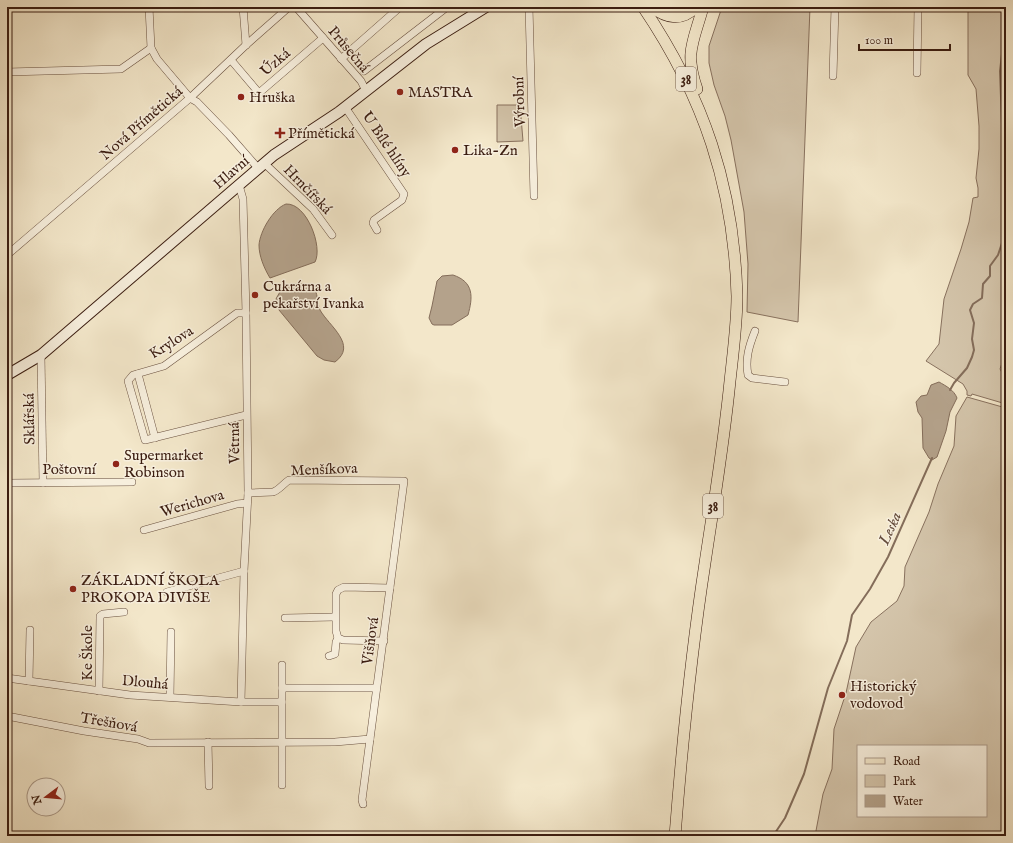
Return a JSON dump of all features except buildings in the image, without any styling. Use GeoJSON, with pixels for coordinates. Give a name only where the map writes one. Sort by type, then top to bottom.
{"type":"FeatureCollection","features":[{"type":"Feature","properties":{"kind":"main road","name":"Hlavní"},"geometry":{"type":"LineString","coordinates":[[7,375],[41,355],[274,155],[345,107],[426,44],[486,7]]}},
{"type":"Feature","properties":{"kind":"main road","name":"38"},"geometry":{"type":"LineString","coordinates":[[643,7],[666,42],[683,73],[700,111],[716,158],[725,191],[734,251],[737,298],[734,352],[727,415],[690,675],[675,836]]}},
{"type":"Feature","properties":{"kind":"main road"},"geometry":{"type":"LineString","coordinates":[[652,7],[661,14],[679,17],[688,14],[696,7]]}},
{"type":"Feature","properties":{"kind":"main road"},"geometry":{"type":"LineString","coordinates":[[703,7],[692,42],[690,62],[694,80],[713,132],[716,158]]}},
{"type":"Feature","properties":{"kind":"street"},"geometry":{"type":"LineString","coordinates":[[7,72],[121,69],[151,48],[149,7]]}},
{"type":"Feature","properties":{"kind":"street"},"geometry":{"type":"LineString","coordinates":[[244,7],[246,45]]}},
{"type":"Feature","properties":{"kind":"street","name":"Nová Přímětická"},"geometry":{"type":"LineString","coordinates":[[7,255],[190,98],[289,7]]}},
{"type":"Feature","properties":{"kind":"street","name":"Průsečná"},"geometry":{"type":"LineString","coordinates":[[296,7],[361,81],[366,91]]}},
{"type":"Feature","properties":{"kind":"street"},"geometry":{"type":"LineString","coordinates":[[341,59],[400,7]]}},
{"type":"Feature","properties":{"kind":"street"},"geometry":{"type":"LineString","coordinates":[[364,71],[447,7]]}},
{"type":"Feature","properties":{"kind":"street","name":"Výrobní"},"geometry":{"type":"LineString","coordinates":[[528,7],[534,196]]}},
{"type":"Feature","properties":{"kind":"street"},"geometry":{"type":"LineString","coordinates":[[833,76],[835,7]]}},
{"type":"Feature","properties":{"kind":"street"},"geometry":{"type":"LineString","coordinates":[[917,73],[918,7]]}},
{"type":"Feature","properties":{"kind":"street","name":"Úzká"},"geometry":{"type":"LineString","coordinates":[[231,60],[259,93],[323,38]]}},
{"type":"Feature","properties":{"kind":"street","name":"Hrnčířská"},"geometry":{"type":"LineString","coordinates":[[151,48],[157,59],[190,98],[197,102],[261,166],[313,209],[332,235]]}},
{"type":"Feature","properties":{"kind":"street","name":"U Bílé hlíny"},"geometry":{"type":"LineString","coordinates":[[345,107],[404,194],[402,200],[374,220],[373,223],[377,230]]}},
{"type":"Feature","properties":{"kind":"street","name":"Větrná"},"geometry":{"type":"LineString","coordinates":[[239,185],[243,194],[248,494],[244,571],[241,702]]}},
{"type":"Feature","properties":{"kind":"street","name":"Krylova"},"geometry":{"type":"LineString","coordinates":[[155,438],[145,440],[128,381],[133,375],[164,366],[237,313],[246,313]]}},
{"type":"Feature","properties":{"kind":"street"},"geometry":{"type":"LineString","coordinates":[[755,331],[748,354],[748,375],[752,378],[785,382]]}},
{"type":"Feature","properties":{"kind":"street","name":"Sklářská"},"geometry":{"type":"LineString","coordinates":[[41,355],[44,483]]}},
{"type":"Feature","properties":{"kind":"street"},"geometry":{"type":"LineString","coordinates":[[138,374],[155,438],[246,415]]}},
{"type":"Feature","properties":{"kind":"street","name":"Menšíkova"},"geometry":{"type":"LineString","coordinates":[[248,494],[276,491],[289,480],[404,481]]}},
{"type":"Feature","properties":{"kind":"street","name":"Višňová"},"geometry":{"type":"LineString","coordinates":[[363,804],[362,800],[376,688],[384,641],[404,481]]}},
{"type":"Feature","properties":{"kind":"street","name":"Poštovní"},"geometry":{"type":"LineString","coordinates":[[7,483],[132,482]]}},
{"type":"Feature","properties":{"kind":"street","name":"Werichova"},"geometry":{"type":"LineString","coordinates":[[144,530],[237,504],[247,503]]}},
{"type":"Feature","properties":{"kind":"street"},"geometry":{"type":"LineString","coordinates":[[167,592],[244,571]]}},
{"type":"Feature","properties":{"kind":"street"},"geometry":{"type":"LineString","coordinates":[[329,656],[335,654],[336,642],[338,638],[335,617],[336,594],[338,590],[344,587],[390,588]]}},
{"type":"Feature","properties":{"kind":"street","name":"Ke Škole"},"geometry":{"type":"LineString","coordinates":[[99,690],[100,616],[103,614],[124,612]]}},
{"type":"Feature","properties":{"kind":"street"},"geometry":{"type":"LineString","coordinates":[[285,618],[335,617]]}},
{"type":"Feature","properties":{"kind":"street"},"geometry":{"type":"LineString","coordinates":[[29,681],[30,630]]}},
{"type":"Feature","properties":{"kind":"street"},"geometry":{"type":"LineString","coordinates":[[170,632],[170,697]]}},
{"type":"Feature","properties":{"kind":"street"},"geometry":{"type":"LineString","coordinates":[[338,638],[343,640],[384,641]]}},
{"type":"Feature","properties":{"kind":"street"},"geometry":{"type":"LineString","coordinates":[[282,665],[282,786]]}},
{"type":"Feature","properties":{"kind":"street","name":"Dlouhá"},"geometry":{"type":"LineString","coordinates":[[7,678],[130,695],[241,702],[282,702]]}},
{"type":"Feature","properties":{"kind":"street"},"geometry":{"type":"LineString","coordinates":[[282,688],[376,688]]}},
{"type":"Feature","properties":{"kind":"street","name":"Třešňová"},"geometry":{"type":"LineString","coordinates":[[7,716],[84,731],[138,739],[149,743],[335,742],[370,740]]}},
{"type":"Feature","properties":{"kind":"street"},"geometry":{"type":"LineString","coordinates":[[208,742],[209,786]]}},
{"type":"Feature","properties":{"kind":"green space"},"geometry":{"type":"Polygon","coordinates":[[[722,7],[810,7],[798,322],[747,312],[748,264],[744,212],[731,140],[725,116],[714,85],[709,63],[709,46],[722,7]]]}},
{"type":"Feature","properties":{"kind":"green space"},"geometry":{"type":"Polygon","coordinates":[[[968,7],[1006,7],[1006,358],[1004,357],[1000,369],[1006,380],[1006,404],[972,394],[971,396],[967,395],[967,391],[963,384],[926,361],[939,344],[944,299],[969,222],[973,198],[978,197],[976,178],[979,149],[979,126],[976,89],[968,75],[968,7]]]}},
{"type":"Feature","properties":{"kind":"green space"},"geometry":{"type":"Polygon","coordinates":[[[497,105],[520,105],[523,141],[497,142],[497,105]]]}},
{"type":"Feature","properties":{"kind":"green space"},"geometry":{"type":"Polygon","coordinates":[[[967,397],[1006,408],[1006,836],[815,836],[823,794],[832,769],[834,729],[846,693],[856,647],[871,622],[897,601],[904,586],[905,567],[929,512],[938,484],[954,446],[956,416],[967,397]]]}},
{"type":"Feature","properties":{"kind":"water"},"geometry":{"type":"Polygon","coordinates":[[[286,204],[294,206],[307,218],[315,237],[317,255],[315,262],[270,278],[261,258],[259,249],[260,239],[272,215],[286,204]]]}},
{"type":"Feature","properties":{"kind":"water"},"geometry":{"type":"Polygon","coordinates":[[[453,275],[465,282],[470,291],[471,302],[468,315],[452,325],[434,325],[429,318],[437,281],[442,276],[453,275]]]}},
{"type":"Feature","properties":{"kind":"water"},"geometry":{"type":"Polygon","coordinates":[[[295,284],[307,284],[315,289],[320,310],[340,336],[344,349],[341,356],[335,362],[324,360],[317,356],[279,310],[276,299],[283,288],[295,284]]]}},
{"type":"Feature","properties":{"kind":"water"},"geometry":{"type":"Polygon","coordinates":[[[939,382],[952,390],[957,398],[950,412],[946,431],[937,457],[932,460],[923,448],[922,418],[918,412],[916,402],[921,396],[927,395],[931,385],[939,382]]]}},
{"type":"Feature","properties":{"kind":"waterway","name":"Leska"},"geometry":{"type":"LineString","coordinates":[[1005,7],[1002,23],[1004,33],[1002,39],[1000,71],[1002,124],[1006,151]]}},
{"type":"Feature","properties":{"kind":"waterway","name":"Leska"},"geometry":{"type":"LineString","coordinates":[[1006,208],[1006,213]]}},
{"type":"Feature","properties":{"kind":"waterway","name":"Leska"},"geometry":{"type":"LineString","coordinates":[[950,390],[967,368],[972,357],[974,350],[972,339],[974,323],[970,310],[973,304],[982,298],[983,284],[990,276],[990,266],[998,255],[1006,231]]}},
{"type":"Feature","properties":{"kind":"waterway","name":"Leska"},"geometry":{"type":"LineString","coordinates":[[773,836],[785,818],[804,774],[828,688],[847,641],[852,615],[870,589],[888,557],[932,458]]}},
{"type":"Feature","properties":{"kind":"place","name":"MASTRA"},"geometry":{"type":"Point","coordinates":[400,92]}},
{"type":"Feature","properties":{"kind":"place","name":"Hruška"},"geometry":{"type":"Point","coordinates":[241,97]}},
{"type":"Feature","properties":{"kind":"place","name":"Přímětická"},"geometry":{"type":"Point","coordinates":[280,133]}},
{"type":"Feature","properties":{"kind":"place","name":"Lika-Zn"},"geometry":{"type":"Point","coordinates":[455,150]}},
{"type":"Feature","properties":{"kind":"place","name":"Cukrárna a pekařství Ivanka"},"geometry":{"type":"Point","coordinates":[255,295]}},
{"type":"Feature","properties":{"kind":"place","name":"Supermarket Robinson"},"geometry":{"type":"Point","coordinates":[116,464]}},
{"type":"Feature","properties":{"kind":"place","name":"ZÁKLADNÍ ŠKOLA PROKOPA DIVIŠE"},"geometry":{"type":"Point","coordinates":[73,589]}},
{"type":"Feature","properties":{"kind":"place","name":"Historický vodovod"},"geometry":{"type":"Point","coordinates":[842,695]}}]}
